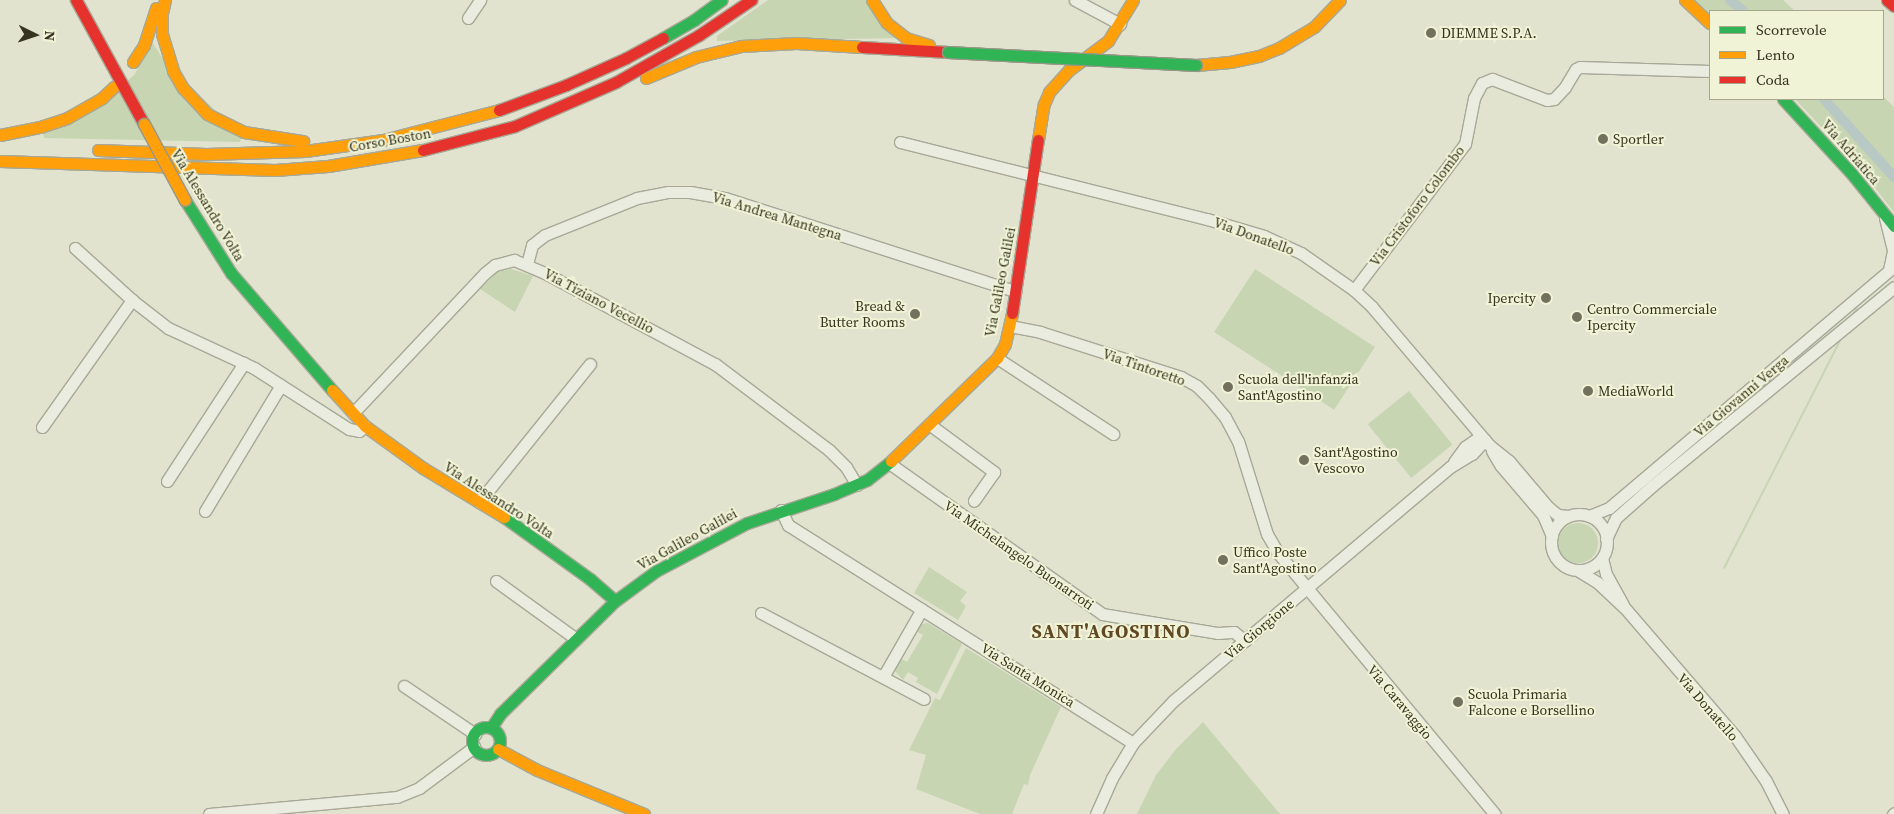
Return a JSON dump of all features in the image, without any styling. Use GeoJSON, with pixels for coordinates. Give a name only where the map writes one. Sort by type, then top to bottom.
{"type":"FeatureCollection","features":[{"type":"Feature","properties":{"kind":"main road","name":"Via Alessandro Volta"},"geometry":{"type":"LineString","coordinates":[[76,0],[184,200],[231,273],[353,413],[365,426],[423,468],[479,502],[590,579],[615,601]]}},
{"type":"Feature","properties":{"kind":"main road"},"geometry":{"type":"LineString","coordinates":[[133,62],[144,45],[158,0]]}},
{"type":"Feature","properties":{"kind":"main road"},"geometry":{"type":"LineString","coordinates":[[165,0],[162,13],[162,34],[173,71],[183,88],[207,114],[244,132],[278,139],[348,146]]}},
{"type":"Feature","properties":{"kind":"main road","name":"Corso Boston"},"geometry":{"type":"LineString","coordinates":[[88,150],[272,154],[348,146],[432,128],[501,109],[566,85],[626,58],[694,20],[722,0]]}},
{"type":"Feature","properties":{"kind":"main road","name":"Corso Boston"},"geometry":{"type":"LineString","coordinates":[[0,161],[275,170],[328,166],[427,150],[515,126],[616,82],[699,35],[751,0]]}},
{"type":"Feature","properties":{"kind":"main road"},"geometry":{"type":"LineString","coordinates":[[872,0],[886,23],[906,38],[948,52]]}},
{"type":"Feature","properties":{"kind":"main road","name":"Via Galileo Galilei"},"geometry":{"type":"LineString","coordinates":[[491,728],[500,714],[615,601],[656,571],[727,532],[782,510],[857,485],[889,463],[998,358],[1005,344],[1010,326],[1040,122],[1049,92],[1069,70],[1108,41],[1133,0]]}},
{"type":"Feature","properties":{"kind":"main road"},"geometry":{"type":"LineString","coordinates":[[515,126],[564,112],[696,57],[741,46],[796,43],[1196,64],[1230,62],[1258,56],[1279,48],[1314,27],[1340,0]]}},
{"type":"Feature","properties":{"kind":"main road"},"geometry":{"type":"LineString","coordinates":[[1684,0],[1709,22]]}},
{"type":"Feature","properties":{"kind":"main road"},"geometry":{"type":"LineString","coordinates":[[1887,0],[1894,6]]}},
{"type":"Feature","properties":{"kind":"main road"},"geometry":{"type":"LineString","coordinates":[[0,136],[40,127],[67,118],[102,98],[114,87]]}},
{"type":"Feature","properties":{"kind":"main road","name":"Via Adriatica"},"geometry":{"type":"LineString","coordinates":[[1784,100],[1852,174],[1894,226]]}},
{"type":"Feature","properties":{"kind":"main road"},"geometry":{"type":"LineString","coordinates":[[481,728],[491,728],[499,736],[498,749],[493,753],[483,754],[474,747],[475,734],[481,728]]}},
{"type":"Feature","properties":{"kind":"main road"},"geometry":{"type":"LineString","coordinates":[[498,749],[537,770],[644,814]]}},
{"type":"Feature","properties":{"kind":"street"},"geometry":{"type":"LineString","coordinates":[[468,18],[480,0]]}},
{"type":"Feature","properties":{"kind":"street"},"geometry":{"type":"LineString","coordinates":[[1075,0],[1120,24]]}},
{"type":"Feature","properties":{"kind":"street"},"geometry":{"type":"LineString","coordinates":[[1694,70],[1709,62]]}},
{"type":"Feature","properties":{"kind":"street","name":"Via Cristoforo Colombo"},"geometry":{"type":"LineString","coordinates":[[1354,290],[1465,144],[1474,98],[1482,83],[1492,79],[1547,100],[1554,98],[1565,87],[1576,69],[1580,67],[1709,71]]}},
{"type":"Feature","properties":{"kind":"street"},"geometry":{"type":"LineString","coordinates":[[900,142],[1033,175]]}},
{"type":"Feature","properties":{"kind":"street","name":"Via Donatello"},"geometry":{"type":"LineString","coordinates":[[1033,175],[1206,219],[1264,236],[1301,253],[1354,290],[1386,322],[1469,423],[1508,461],[1548,507],[1558,515],[1589,516]]}},
{"type":"Feature","properties":{"kind":"street","name":"Via Andrea Mantegna"},"geometry":{"type":"LineString","coordinates":[[527,264],[532,245],[544,235],[637,198],[668,192],[690,192],[725,198],[1015,291]]}},
{"type":"Feature","properties":{"kind":"street","name":"Via Giovanni Verga"},"geometry":{"type":"LineString","coordinates":[[1589,516],[1609,508],[1892,268],[1893,251],[1884,214]]}},
{"type":"Feature","properties":{"kind":"street"},"geometry":{"type":"LineString","coordinates":[[75,248],[132,300],[168,328],[244,363],[349,429],[359,431],[365,426]]}},
{"type":"Feature","properties":{"kind":"street","name":"Via Tiziano Vecellio"},"geometry":{"type":"LineString","coordinates":[[353,413],[485,273],[495,265],[508,260],[527,264],[715,364],[829,450],[846,467],[857,485]]}},
{"type":"Feature","properties":{"kind":"street","name":"Via Giovanni Verga"},"geometry":{"type":"LineString","coordinates":[[1606,539],[1616,518],[1652,486],[1893,286]]}},
{"type":"Feature","properties":{"kind":"street"},"geometry":{"type":"LineString","coordinates":[[42,427],[132,300]]}},
{"type":"Feature","properties":{"kind":"street","name":"Via Tintoretto"},"geometry":{"type":"LineString","coordinates":[[1010,326],[1040,332],[1180,377],[1197,386],[1214,403],[1231,426],[1238,442],[1267,534],[1306,589]]}},
{"type":"Feature","properties":{"kind":"street"},"geometry":{"type":"LineString","coordinates":[[998,358],[1113,434]]}},
{"type":"Feature","properties":{"kind":"street"},"geometry":{"type":"LineString","coordinates":[[167,481],[244,363]]}},
{"type":"Feature","properties":{"kind":"street"},"geometry":{"type":"LineString","coordinates":[[479,502],[590,364]]}},
{"type":"Feature","properties":{"kind":"street"},"geometry":{"type":"LineString","coordinates":[[205,511],[281,385]]}},
{"type":"Feature","properties":{"kind":"street"},"geometry":{"type":"LineString","coordinates":[[1469,423],[1469,450],[1495,456]]}},
{"type":"Feature","properties":{"kind":"street"},"geometry":{"type":"LineString","coordinates":[[929,424],[994,472],[974,501]]}},
{"type":"Feature","properties":{"kind":"street","name":"Via Donatello"},"geometry":{"type":"LineString","coordinates":[[1485,440],[1501,466],[1543,515],[1552,536],[1551,544],[1556,559],[1568,568],[1579,570],[1594,580],[1624,606],[1735,736],[1766,781],[1783,814]]}},
{"type":"Feature","properties":{"kind":"street","name":"Via Giorgione"},"geometry":{"type":"LineString","coordinates":[[1096,814],[1112,778],[1133,742],[1186,689],[1469,450],[1485,440]]}},
{"type":"Feature","properties":{"kind":"street","name":"Via Michelangelo Buonarroti"},"geometry":{"type":"LineString","coordinates":[[889,463],[1102,614],[1218,633],[1234,632],[1245,640]]}},
{"type":"Feature","properties":{"kind":"street","name":"Via Santa Monica"},"geometry":{"type":"LineString","coordinates":[[782,510],[788,525],[1133,742]]}},
{"type":"Feature","properties":{"kind":"street"},"geometry":{"type":"LineString","coordinates":[[1552,536],[1560,521],[1568,516]]}},
{"type":"Feature","properties":{"kind":"street"},"geometry":{"type":"LineString","coordinates":[[1579,570],[1591,568],[1602,558],[1606,539],[1601,525],[1589,516]]}},
{"type":"Feature","properties":{"kind":"street","name":"Via Donatello"},"geometry":{"type":"LineString","coordinates":[[1602,558],[1606,574],[1624,606]]}},
{"type":"Feature","properties":{"kind":"street"},"geometry":{"type":"LineString","coordinates":[[496,581],[576,639]]}},
{"type":"Feature","properties":{"kind":"street","name":"Via Caravaggio"},"geometry":{"type":"LineString","coordinates":[[1306,589],[1494,814]]}},
{"type":"Feature","properties":{"kind":"street"},"geometry":{"type":"LineString","coordinates":[[883,678],[922,609]]}},
{"type":"Feature","properties":{"kind":"street"},"geometry":{"type":"LineString","coordinates":[[760,613],[924,699]]}},
{"type":"Feature","properties":{"kind":"street"},"geometry":{"type":"LineString","coordinates":[[404,686],[475,734]]}},
{"type":"Feature","properties":{"kind":"street"},"geometry":{"type":"LineString","coordinates":[[209,814],[397,797],[419,788],[474,747]]}},
{"type":"Feature","properties":{"kind":"green space"},"geometry":{"type":"Polygon","coordinates":[[[768,0],[866,0],[906,38],[717,41],[717,36],[768,0]]]}},
{"type":"Feature","properties":{"kind":"green space"},"geometry":{"type":"Polygon","coordinates":[[[1695,0],[1783,0],[1794,10],[1709,10],[1709,13],[1695,0]]]}},
{"type":"Feature","properties":{"kind":"green space"},"geometry":{"type":"Polygon","coordinates":[[[151,40],[164,61],[242,136],[240,142],[44,138],[43,132],[107,100],[135,74],[151,40]]]}},
{"type":"Feature","properties":{"kind":"green space"},"geometry":{"type":"Polygon","coordinates":[[[1884,97],[1894,107],[1894,212],[1857,165],[1796,100],[1884,100],[1884,97]]]}},
{"type":"Feature","properties":{"kind":"green space"},"geometry":{"type":"Polygon","coordinates":[[[511,269],[533,276],[515,312],[480,289],[497,272],[511,269]]]}},
{"type":"Feature","properties":{"kind":"green space"},"geometry":{"type":"Polygon","coordinates":[[[1255,269],[1375,347],[1334,410],[1214,332],[1255,269]]]}},
{"type":"Feature","properties":{"kind":"green space"},"geometry":{"type":"Polygon","coordinates":[[[1856,307],[1858,308],[1725,569],[1723,568],[1856,307]]]}},
{"type":"Feature","properties":{"kind":"green space"},"geometry":{"type":"Polygon","coordinates":[[[1409,391],[1452,445],[1411,478],[1368,424],[1409,391]]]}},
{"type":"Feature","properties":{"kind":"green space"},"geometry":{"type":"Polygon","coordinates":[[[1578,523],[1592,529],[1598,543],[1592,557],[1578,563],[1564,557],[1558,543],[1564,529],[1578,523]]]}},
{"type":"Feature","properties":{"kind":"green space"},"geometry":{"type":"Polygon","coordinates":[[[929,567],[967,592],[960,601],[966,606],[958,620],[914,593],[929,567]]]}},
{"type":"Feature","properties":{"kind":"green space"},"geometry":{"type":"Polygon","coordinates":[[[928,623],[962,644],[937,694],[916,682],[918,678],[908,672],[903,680],[895,671],[900,658],[907,662],[923,635],[916,631],[922,624],[928,623]]]}},
{"type":"Feature","properties":{"kind":"green space"},"geometry":{"type":"Polygon","coordinates":[[[966,648],[1061,707],[1030,775],[1028,785],[1024,784],[1012,814],[980,814],[916,789],[926,755],[909,750],[935,698],[940,700],[966,648]]]}},
{"type":"Feature","properties":{"kind":"green space"},"geometry":{"type":"Polygon","coordinates":[[[1203,722],[1280,814],[1137,814],[1156,775],[1177,748],[1203,722]]]}},
{"type":"Feature","properties":{"kind":"waterway"},"geometry":{"type":"LineString","coordinates":[[1730,0],[1742,10]]}},
{"type":"Feature","properties":{"kind":"waterway"},"geometry":{"type":"LineString","coordinates":[[1825,100],[1894,177]]}},
{"type":"Feature","properties":{"kind":"traffic: fast"},"geometry":{"type":"LineString","coordinates":[[663,38],[694,20],[722,0]]}},
{"type":"Feature","properties":{"kind":"traffic: fast"},"geometry":{"type":"LineString","coordinates":[[948,52],[1196,65]]}},
{"type":"Feature","properties":{"kind":"traffic: fast"},"geometry":{"type":"LineString","coordinates":[[1784,100],[1852,174],[1894,226]]}},
{"type":"Feature","properties":{"kind":"traffic: fast"},"geometry":{"type":"LineString","coordinates":[[185,200],[231,273],[332,390]]}},
{"type":"Feature","properties":{"kind":"traffic: fast"},"geometry":{"type":"LineString","coordinates":[[491,728],[500,714],[615,601],[656,571],[747,523],[834,494],[867,480],[891,461]]}},
{"type":"Feature","properties":{"kind":"traffic: fast"},"geometry":{"type":"LineString","coordinates":[[504,517],[590,579],[615,601]]}},
{"type":"Feature","properties":{"kind":"traffic: fast"},"geometry":{"type":"LineString","coordinates":[[486,727],[496,731],[500,741],[496,751],[486,755],[476,751],[472,741],[476,731],[486,727]]}},
{"type":"Feature","properties":{"kind":"traffic: slow"},"geometry":{"type":"LineString","coordinates":[[165,0],[162,13],[162,34],[173,71],[183,88],[207,114],[244,132],[303,141]]}},
{"type":"Feature","properties":{"kind":"traffic: slow"},"geometry":{"type":"LineString","coordinates":[[872,0],[887,23],[906,38],[929,45]]}},
{"type":"Feature","properties":{"kind":"traffic: slow"},"geometry":{"type":"LineString","coordinates":[[1038,140],[1044,104],[1049,92],[1069,70],[1108,41],[1133,0]]}},
{"type":"Feature","properties":{"kind":"traffic: slow"},"geometry":{"type":"LineString","coordinates":[[1196,65],[1230,62],[1259,56],[1279,48],[1314,27],[1340,0]]}},
{"type":"Feature","properties":{"kind":"traffic: slow"},"geometry":{"type":"LineString","coordinates":[[1685,0],[1709,22]]}},
{"type":"Feature","properties":{"kind":"traffic: slow"},"geometry":{"type":"LineString","coordinates":[[133,62],[144,45],[156,8]]}},
{"type":"Feature","properties":{"kind":"traffic: slow"},"geometry":{"type":"LineString","coordinates":[[646,78],[696,57],[741,46],[796,43],[862,47]]}},
{"type":"Feature","properties":{"kind":"traffic: slow"},"geometry":{"type":"LineString","coordinates":[[0,135],[40,127],[67,118],[102,98],[114,87]]}},
{"type":"Feature","properties":{"kind":"traffic: slow"},"geometry":{"type":"LineString","coordinates":[[98,150],[206,154],[305,151],[383,140],[499,110]]}},
{"type":"Feature","properties":{"kind":"traffic: slow"},"geometry":{"type":"LineString","coordinates":[[144,124],[185,200]]}},
{"type":"Feature","properties":{"kind":"traffic: slow"},"geometry":{"type":"LineString","coordinates":[[0,161],[275,170],[328,166],[423,150]]}},
{"type":"Feature","properties":{"kind":"traffic: slow"},"geometry":{"type":"LineString","coordinates":[[891,461],[997,358],[1005,344],[1012,313]]}},
{"type":"Feature","properties":{"kind":"traffic: slow"},"geometry":{"type":"LineString","coordinates":[[332,390],[365,426],[423,468],[504,517]]}},
{"type":"Feature","properties":{"kind":"traffic: slow"},"geometry":{"type":"LineString","coordinates":[[498,749],[537,770],[644,814]]}},
{"type":"Feature","properties":{"kind":"traffic: jam"},"geometry":{"type":"LineString","coordinates":[[76,0],[144,124]]}},
{"type":"Feature","properties":{"kind":"traffic: jam"},"geometry":{"type":"LineString","coordinates":[[423,150],[515,126],[616,82],[699,35],[751,0]]}},
{"type":"Feature","properties":{"kind":"traffic: jam"},"geometry":{"type":"LineString","coordinates":[[1887,0],[1894,6]]}},
{"type":"Feature","properties":{"kind":"traffic: jam"},"geometry":{"type":"LineString","coordinates":[[499,110],[566,85],[626,58],[663,38]]}},
{"type":"Feature","properties":{"kind":"traffic: jam"},"geometry":{"type":"LineString","coordinates":[[862,47],[948,52]]}},
{"type":"Feature","properties":{"kind":"traffic: jam"},"geometry":{"type":"LineString","coordinates":[[1012,313],[1038,140]]}},
{"type":"Feature","properties":{"kind":"place","name":"DIEMME S.P.A."},"geometry":{"type":"Point","coordinates":[1431,33]}},
{"type":"Feature","properties":{"kind":"place","name":"Sportler"},"geometry":{"type":"Point","coordinates":[1603,139]}},
{"type":"Feature","properties":{"kind":"place","name":"Ipercity"},"geometry":{"type":"Point","coordinates":[1546,298]}},
{"type":"Feature","properties":{"kind":"place","name":"Bread & Butter Rooms"},"geometry":{"type":"Point","coordinates":[915,314]}},
{"type":"Feature","properties":{"kind":"place","name":"Centro Commerciale Ipercity"},"geometry":{"type":"Point","coordinates":[1577,317]}},
{"type":"Feature","properties":{"kind":"place","name":"Scuola dell'infanzia Sant'Agostino"},"geometry":{"type":"Point","coordinates":[1228,387]}},
{"type":"Feature","properties":{"kind":"place","name":"MediaWorld"},"geometry":{"type":"Point","coordinates":[1588,391]}},
{"type":"Feature","properties":{"kind":"place","name":"Sant'Agostino Vescovo"},"geometry":{"type":"Point","coordinates":[1304,460]}},
{"type":"Feature","properties":{"kind":"place","name":"Uffico Poste Sant'Agostino"},"geometry":{"type":"Point","coordinates":[1223,560]}},
{"type":"Feature","properties":{"kind":"place","name":"Scuola Primaria Falcone e Borsellino"},"geometry":{"type":"Point","coordinates":[1458,702]}},
{"type":"Feature","properties":{"kind":"district","name":"SANT'AGOSTINO"},"geometry":{"type":"Point","coordinates":[1111,632]}}]}
